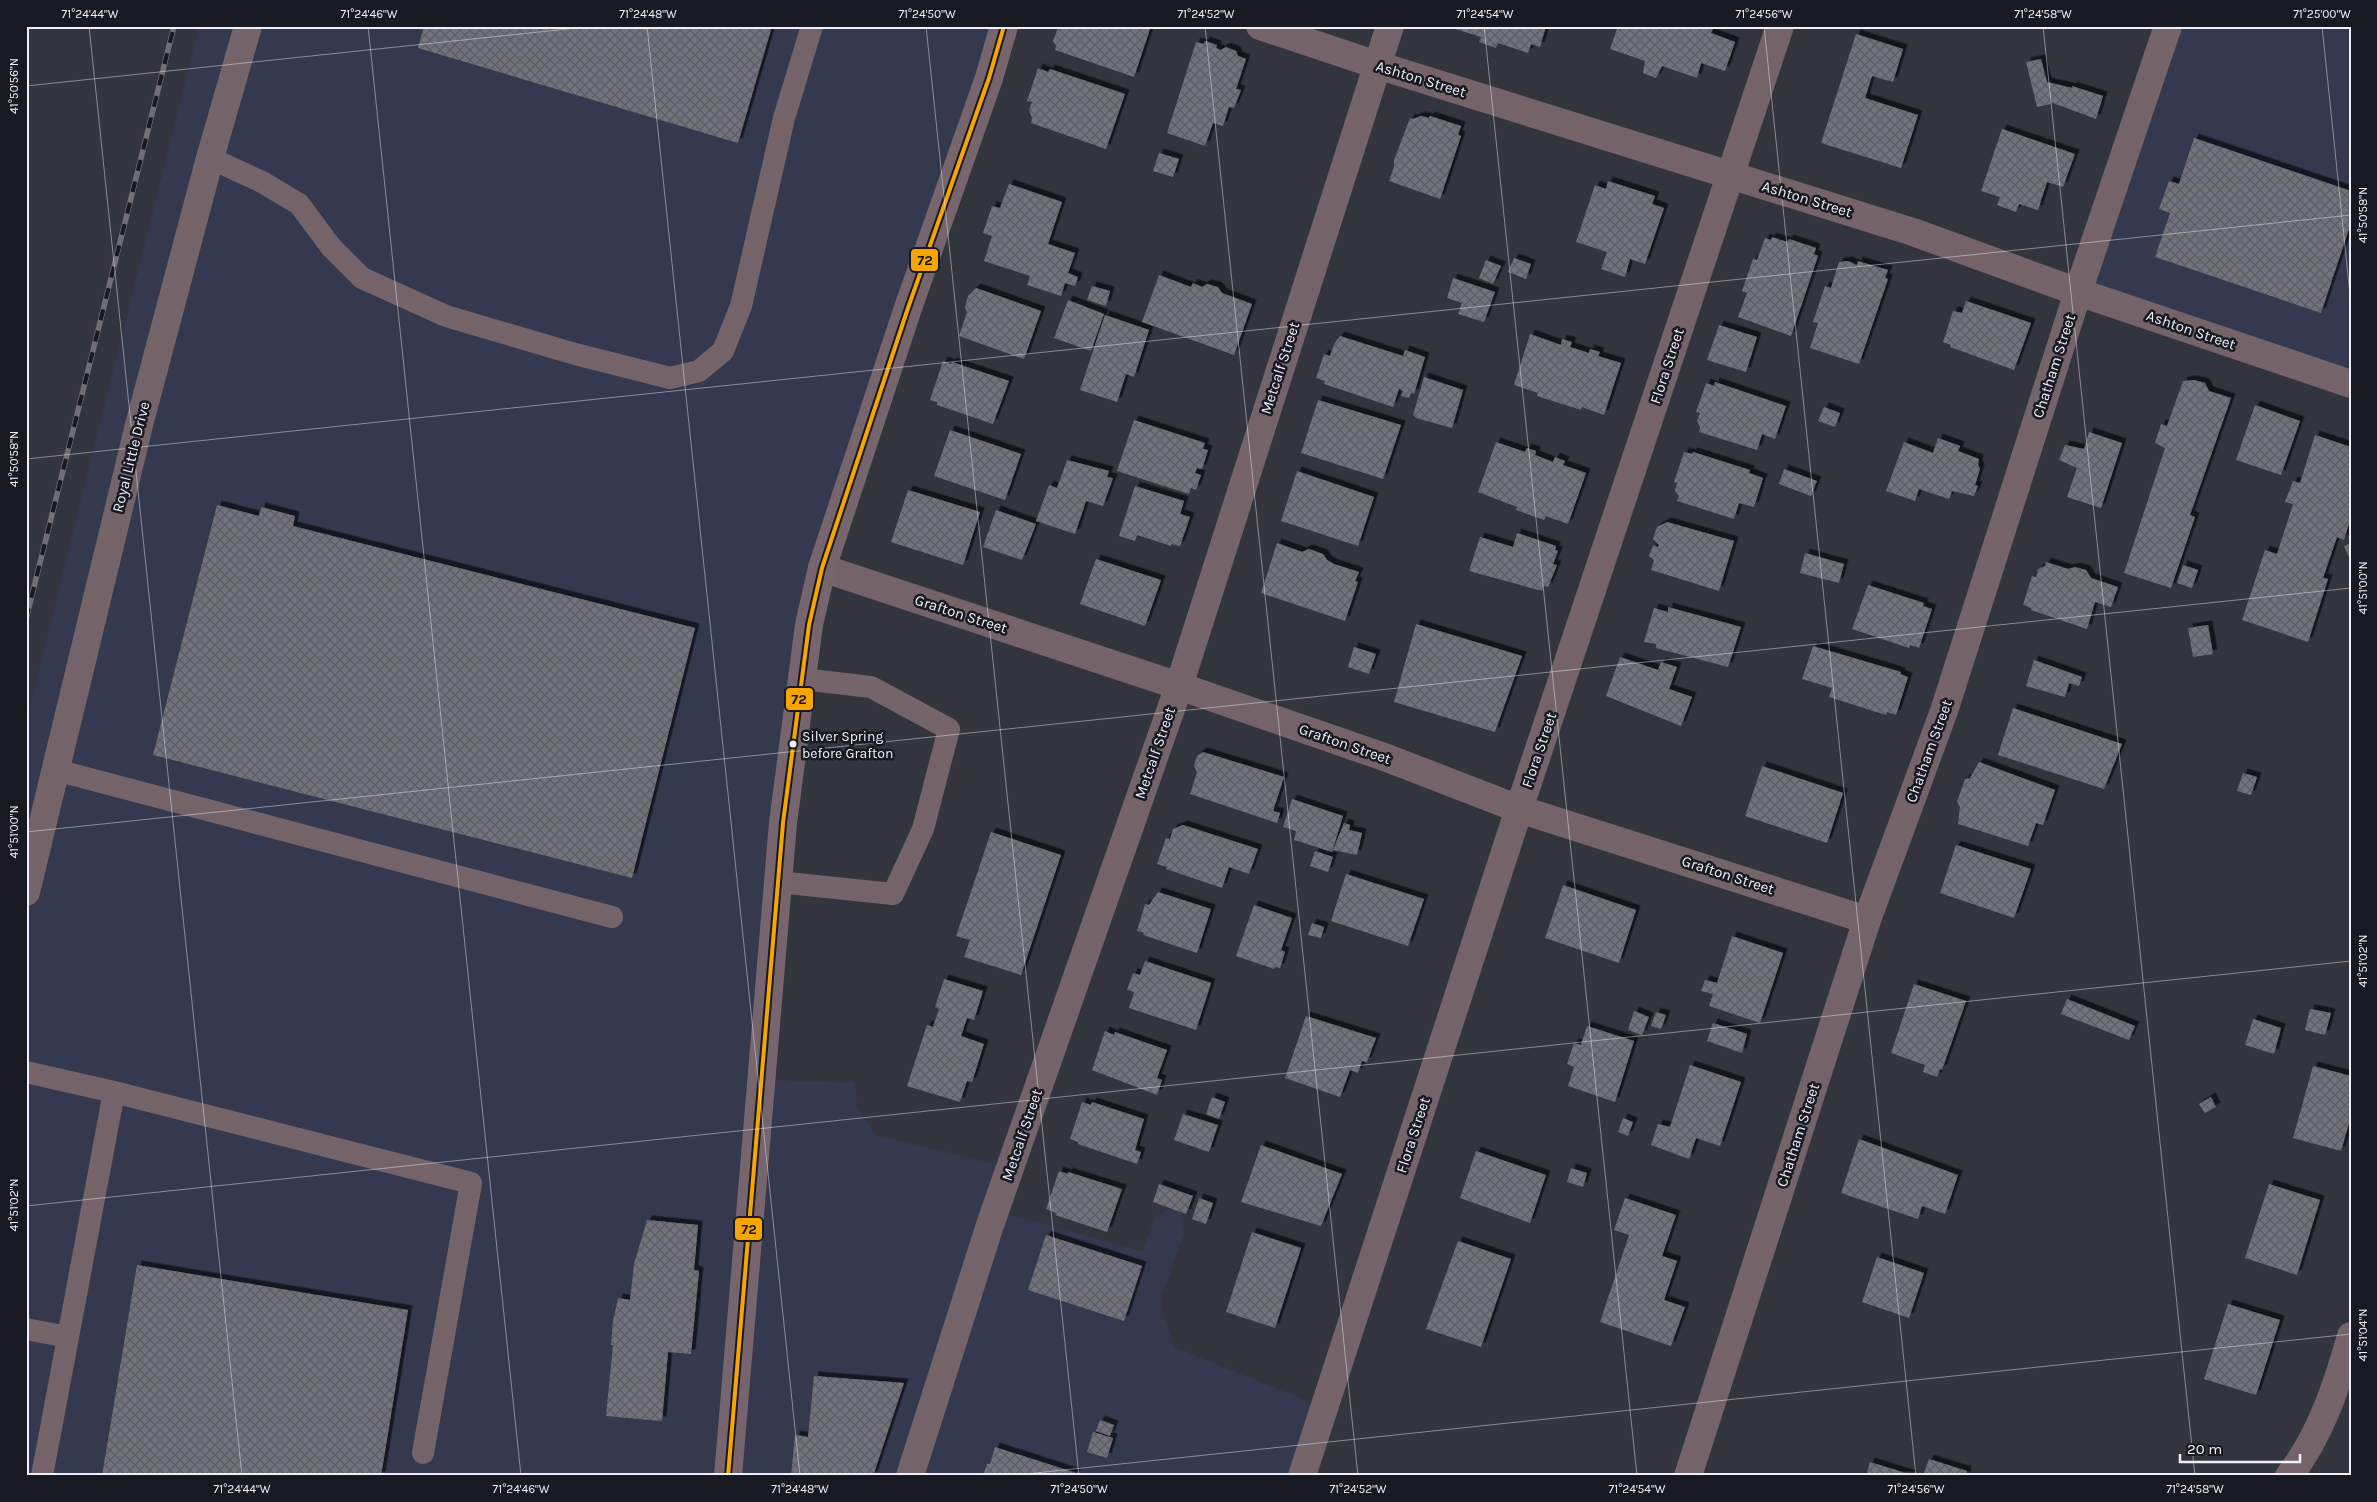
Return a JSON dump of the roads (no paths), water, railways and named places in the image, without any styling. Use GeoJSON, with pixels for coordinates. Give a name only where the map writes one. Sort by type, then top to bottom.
{"type":"FeatureCollection","features":[{"type":"Feature","properties":{"kind":"main road"},"geometry":{"type":"LineString","coordinates":[[728,1476],[783,823],[809,625],[822,568],[908,308],[989,78],[1004,26]]}},
{"type":"Feature","properties":{"kind":"street","name":"Royal Little Drive"},"geometry":{"type":"LineString","coordinates":[[26,892],[139,425],[210,158],[248,26]]}},
{"type":"Feature","properties":{"kind":"street","name":"Ashton Street"},"geometry":{"type":"LineString","coordinates":[[1260,26],[1377,65],[1914,232],[2078,292],[2351,384]]}},
{"type":"Feature","properties":{"kind":"street","name":"Metcalf Street"},"geometry":{"type":"LineString","coordinates":[[910,1476],[990,1225],[1179,686],[1390,26]]}},
{"type":"Feature","properties":{"kind":"street","name":"Flora Street"},"geometry":{"type":"LineString","coordinates":[[1302,1476],[1519,809],[1780,26]]}},
{"type":"Feature","properties":{"kind":"street","name":"Chatham Street"},"geometry":{"type":"LineString","coordinates":[[1688,1476],[1867,920],[1944,712],[2078,292],[2168,26]]}},
{"type":"Feature","properties":{"kind":"street","name":"Grafton Street"},"geometry":{"type":"LineString","coordinates":[[822,568],[1179,686],[1387,758],[1519,809],[1867,920]]}},
{"type":"Feature","properties":{"kind":"street"},"geometry":{"type":"LineString","coordinates":[[2289,1476],[2298,1464],[2320,1423],[2336,1388],[2351,1336]]}},
{"type":"Feature","properties":{"kind":"lane"},"geometry":{"type":"LineString","coordinates":[[210,158],[262,182],[299,204],[331,247],[362,278],[446,316],[575,354],[670,378],[699,371],[723,352],[727,343],[741,306],[784,118],[812,26]]}},
{"type":"Feature","properties":{"kind":"lane"},"geometry":{"type":"LineString","coordinates":[[778,882],[893,894],[924,829],[949,729],[871,687],[802,679]]}},
{"type":"Feature","properties":{"kind":"lane"},"geometry":{"type":"LineString","coordinates":[[56,770],[612,917]]}},
{"type":"Feature","properties":{"kind":"lane"},"geometry":{"type":"LineString","coordinates":[[26,1072],[114,1092],[471,1183],[423,1453]]}},
{"type":"Feature","properties":{"kind":"lane"},"geometry":{"type":"LineString","coordinates":[[42,1476],[114,1092]]}},
{"type":"Feature","properties":{"kind":"lane"},"geometry":{"type":"LineString","coordinates":[[26,1329],[68,1336]]}},
{"type":"Feature","properties":{"kind":"railway"},"geometry":{"type":"LineString","coordinates":[[26,619],[174,26]]}},
{"type":"Feature","properties":{"kind":"place","name":"Silver Spring before Grafton"},"geometry":{"type":"Point","coordinates":[793,744]}}]}
